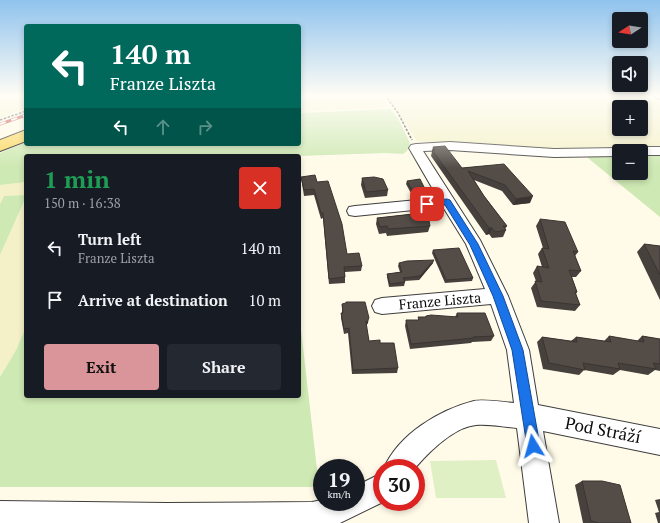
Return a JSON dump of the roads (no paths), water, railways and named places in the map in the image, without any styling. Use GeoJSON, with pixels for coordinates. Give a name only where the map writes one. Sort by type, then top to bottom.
{"type":"FeatureCollection","features":[{"type":"Feature","properties":{"kind":"main road"},"geometry":{"type":"LineString","coordinates":[[0,137],[24,128]]}},
{"type":"Feature","properties":{"kind":"main road"},"geometry":{"type":"LineString","coordinates":[[0,146],[24,136]]}},
{"type":"Feature","properties":{"kind":"street","name":"Franze Liszta"},"geometry":{"type":"LineString","coordinates":[[544,523],[518,350],[498,296],[474,244],[416,150],[450,146],[554,153],[612,152]]}},
{"type":"Feature","properties":{"kind":"street"},"geometry":{"type":"LineString","coordinates":[[648,151],[660,151]]}},
{"type":"Feature","properties":{"kind":"street"},"geometry":{"type":"LineString","coordinates":[[355,211],[447,202]]}},
{"type":"Feature","properties":{"kind":"street","name":"Franze Liszta"},"geometry":{"type":"LineString","coordinates":[[382,306],[498,296]]}},
{"type":"Feature","properties":{"kind":"street","name":"Pod Stráží"},"geometry":{"type":"LineString","coordinates":[[406,459],[420,442],[448,423],[476,413],[529,416],[660,442]]}},
{"type":"Feature","properties":{"kind":"street"},"geometry":{"type":"LineString","coordinates":[[1,518],[166,521],[312,520],[334,511]]}},
{"type":"Feature","properties":{"kind":"railway"},"geometry":{"type":"LineString","coordinates":[[0,124],[13,119]]}}]}
